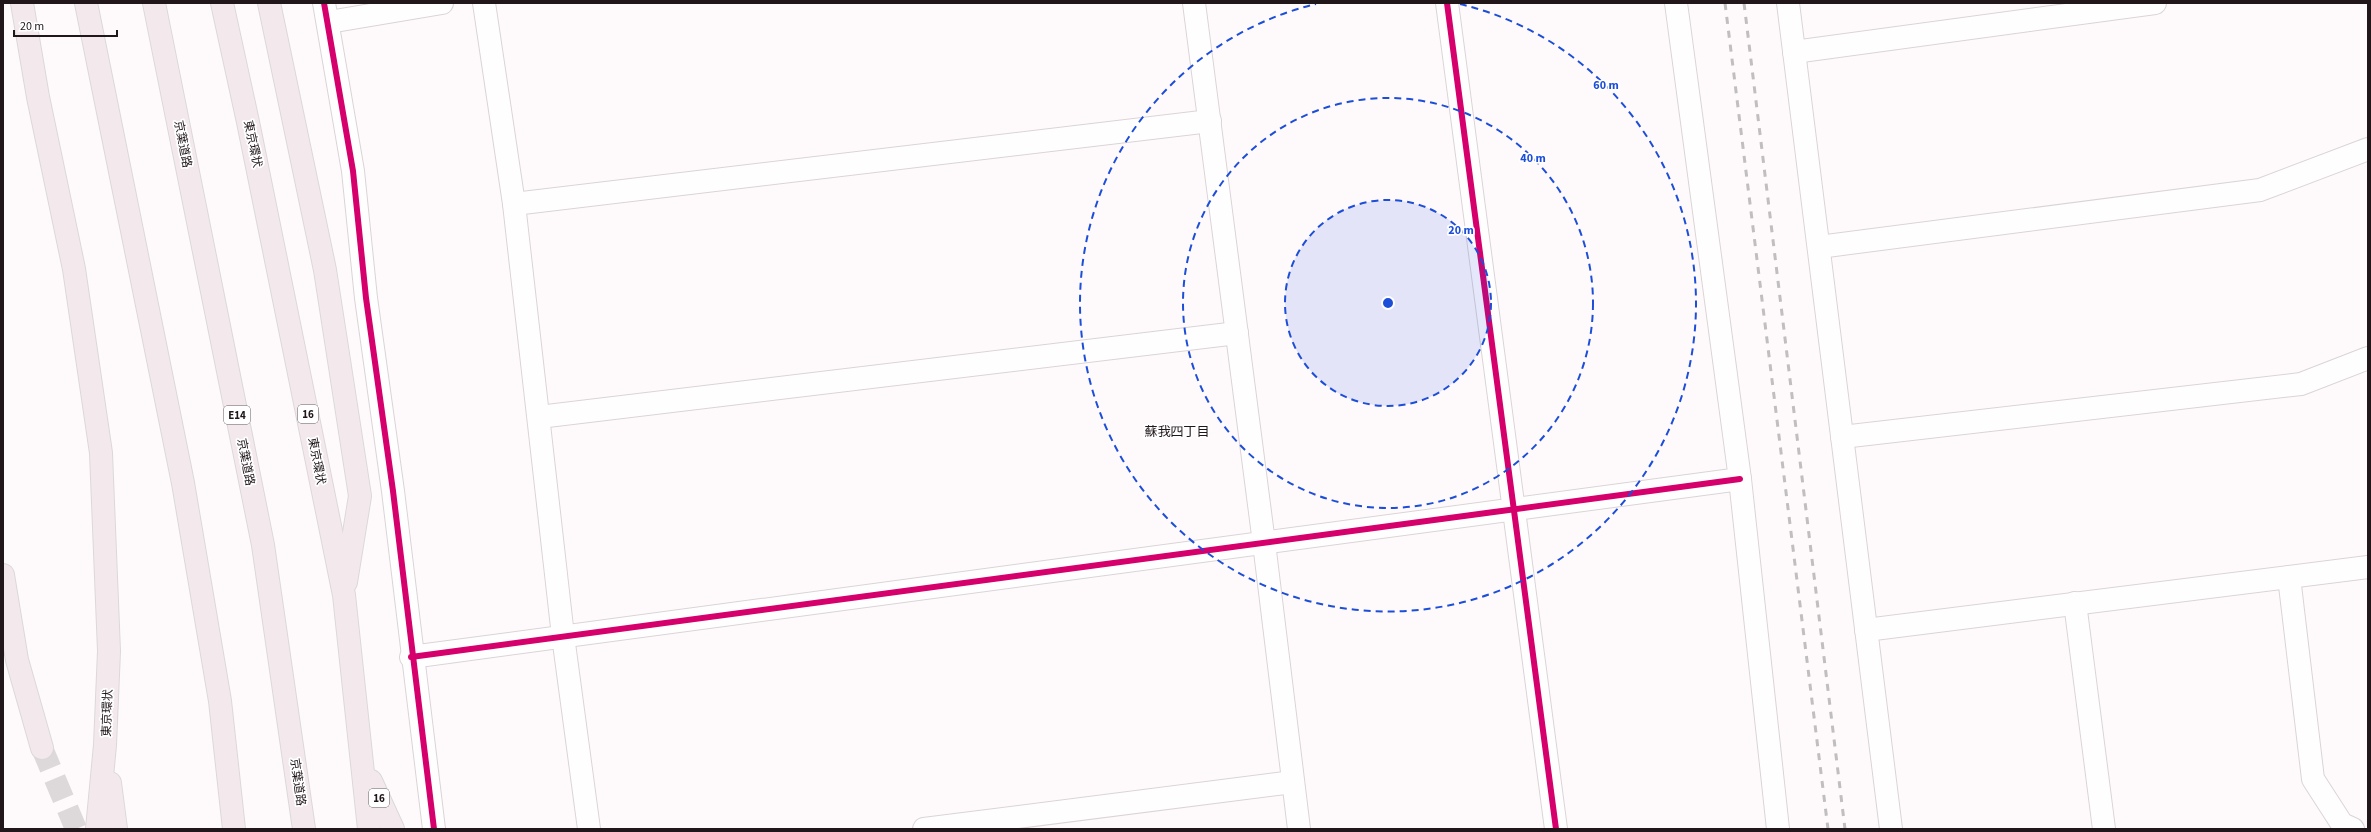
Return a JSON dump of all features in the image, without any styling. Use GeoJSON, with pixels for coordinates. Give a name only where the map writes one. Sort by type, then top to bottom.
{"type":"FeatureCollection","features":[{"type":"Feature","properties":{"kind":"highway","name":"東京環状"},"geometry":{"type":"LineString","coordinates":[[22,3],[38,97],[74,270],[101,453],[109,651],[105,745],[97,829]]}},
{"type":"Feature","properties":{"kind":"highway"},"geometry":{"type":"LineString","coordinates":[[86,3],[184,491],[220,701],[234,829]]}},
{"type":"Feature","properties":{"kind":"highway","name":"京葉道路"},"geometry":{"type":"LineString","coordinates":[[154,3],[263,545],[304,829]]}},
{"type":"Feature","properties":{"kind":"highway","name":"東京環状"},"geometry":{"type":"LineString","coordinates":[[222,3],[259,175],[344,595],[364,768],[369,829]]}},
{"type":"Feature","properties":{"kind":"highway"},"geometry":{"type":"LineString","coordinates":[[269,3],[325,270],[360,496],[344,595]]}},
{"type":"Feature","properties":{"kind":"highway"},"geometry":{"type":"LineString","coordinates":[[3,575],[17,660],[42,748]]}},
{"type":"Feature","properties":{"kind":"highway"},"geometry":{"type":"LineString","coordinates":[[105,745],[116,829]]}},
{"type":"Feature","properties":{"kind":"highway","name":"16"},"geometry":{"type":"LineString","coordinates":[[364,768],[393,829]]}},
{"type":"Feature","properties":{"kind":"street"},"geometry":{"type":"LineString","coordinates":[[434,829],[411,656],[393,491],[366,298],[353,171],[326,12],[442,3]]}},
{"type":"Feature","properties":{"kind":"street"},"geometry":{"type":"LineString","coordinates":[[484,3],[514,204],[563,636],[589,829]]}},
{"type":"Feature","properties":{"kind":"street"},"geometry":{"type":"LineString","coordinates":[[1194,3],[1264,543],[1299,829]]}},
{"type":"Feature","properties":{"kind":"street"},"geometry":{"type":"LineString","coordinates":[[1447,3],[1556,829]]}},
{"type":"Feature","properties":{"kind":"street"},"geometry":{"type":"LineString","coordinates":[[1676,3],[1740,479],[1778,829]]}},
{"type":"Feature","properties":{"kind":"street"},"geometry":{"type":"LineString","coordinates":[[1788,3],[1891,829]]}},
{"type":"Feature","properties":{"kind":"street"},"geometry":{"type":"LineString","coordinates":[[1794,52],[2155,3]]}},
{"type":"Feature","properties":{"kind":"street"},"geometry":{"type":"LineString","coordinates":[[514,204],[1210,121]]}},
{"type":"Feature","properties":{"kind":"street"},"geometry":{"type":"LineString","coordinates":[[1819,247],[2260,190],[2368,149]]}},
{"type":"Feature","properties":{"kind":"street"},"geometry":{"type":"LineString","coordinates":[[539,417],[1236,333]]}},
{"type":"Feature","properties":{"kind":"street"},"geometry":{"type":"LineString","coordinates":[[1842,437],[2301,384],[2368,358]]}},
{"type":"Feature","properties":{"kind":"street"},"geometry":{"type":"LineString","coordinates":[[411,656],[1740,479]]}},
{"type":"Feature","properties":{"kind":"street"},"geometry":{"type":"LineString","coordinates":[[1866,630],[2368,567]]}},
{"type":"Feature","properties":{"kind":"street"},"geometry":{"type":"LineString","coordinates":[[2289,577],[2313,778],[2342,824],[2353,829]]}},
{"type":"Feature","properties":{"kind":"street"},"geometry":{"type":"LineString","coordinates":[[2075,604],[2104,829]]}},
{"type":"Feature","properties":{"kind":"street"},"geometry":{"type":"LineString","coordinates":[[924,829],[1059,820],[1293,782]]}},
{"type":"Feature","properties":{"kind":"tunnel"},"geometry":{"type":"LineString","coordinates":[[42,748],[76,829]]}},
{"type":"Feature","properties":{"kind":"railway"},"geometry":{"type":"LineString","coordinates":[[1725,3],[1828,829]]}},
{"type":"Feature","properties":{"kind":"railway"},"geometry":{"type":"LineString","coordinates":[[1744,3],[1845,829]]}},
{"type":"Feature","properties":{"kind":"cycle path"},"geometry":{"type":"LineString","coordinates":[[324,3],[353,171],[366,298],[393,491],[434,829]]}},
{"type":"Feature","properties":{"kind":"cycle path"},"geometry":{"type":"LineString","coordinates":[[1447,3],[1556,829]]}},
{"type":"Feature","properties":{"kind":"cycle path"},"geometry":{"type":"LineString","coordinates":[[411,657],[1740,479]]}},
{"type":"Feature","properties":{"kind":"district","name":"蘇我四丁目"},"geometry":{"type":"Point","coordinates":[1177,431]}}]}
